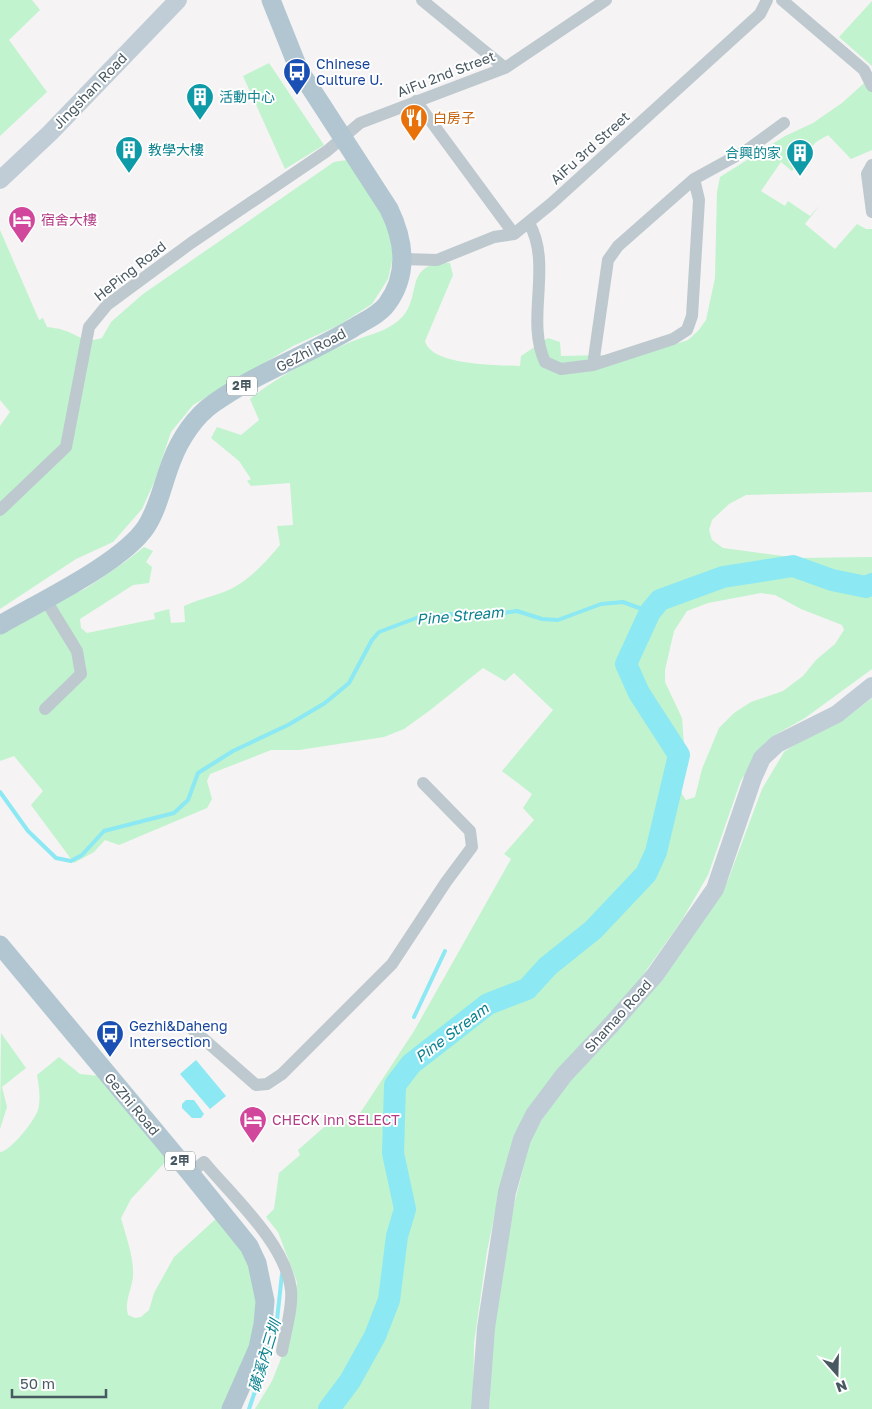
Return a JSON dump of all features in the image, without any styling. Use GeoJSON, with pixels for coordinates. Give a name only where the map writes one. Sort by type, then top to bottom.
{"type":"FeatureCollection","features":[{"type":"Feature","properties":{"kind":"main road","name":"GeZhi Road"},"geometry":{"type":"LineString","coordinates":[[0,625],[114,558],[136,541],[148,526],[172,459],[198,418],[230,392],[333,340],[385,307],[395,293],[400,278],[403,245],[399,230],[389,209],[343,137],[322,109],[299,70],[271,0]]}},
{"type":"Feature","properties":{"kind":"main road","name":"GeZhi Road"},"geometry":{"type":"LineString","coordinates":[[0,945],[190,1173],[225,1202],[257,1262],[265,1301],[258,1348],[231,1409]]}},
{"type":"Feature","properties":{"kind":"street","name":"Jingshan Road"},"geometry":{"type":"LineString","coordinates":[[0,180],[50,133],[178,0]]}},
{"type":"Feature","properties":{"kind":"street"},"geometry":{"type":"LineString","coordinates":[[422,0],[505,68]]}},
{"type":"Feature","properties":{"kind":"street","name":"AiFu 2nd Street"},"geometry":{"type":"LineString","coordinates":[[343,137],[360,123],[505,68],[606,0]]}},
{"type":"Feature","properties":{"kind":"street","name":"AiFu 3rd Street"},"geometry":{"type":"LineString","coordinates":[[402,259],[438,260],[494,237],[514,234],[529,223],[760,14],[767,0]]}},
{"type":"Feature","properties":{"kind":"street"},"geometry":{"type":"LineString","coordinates":[[782,0],[864,70],[872,86]]}},
{"type":"Feature","properties":{"kind":"street"},"geometry":{"type":"LineString","coordinates":[[416,101],[514,234]]}},
{"type":"Feature","properties":{"kind":"street"},"geometry":{"type":"LineString","coordinates":[[593,366],[608,260],[618,246],[694,179],[747,150],[784,123]]}},
{"type":"Feature","properties":{"kind":"street","name":"HePing Road"},"geometry":{"type":"LineString","coordinates":[[0,510],[66,447],[89,327],[108,305],[191,243],[327,151],[343,137]]}},
{"type":"Feature","properties":{"kind":"street"},"geometry":{"type":"LineString","coordinates":[[872,164],[867,174],[872,212]]}},
{"type":"Feature","properties":{"kind":"street"},"geometry":{"type":"LineString","coordinates":[[529,223],[536,235],[539,252],[538,347],[545,362],[562,369],[593,366],[672,339],[687,330],[692,316],[699,200],[694,179]]}},
{"type":"Feature","properties":{"kind":"street"},"geometry":{"type":"LineString","coordinates":[[45,599],[77,651],[81,674],[45,709]]}},
{"type":"Feature","properties":{"kind":"street","name":"Shamao Road"},"geometry":{"type":"LineString","coordinates":[[480,1409],[486,1328],[507,1192],[522,1140],[534,1115],[564,1075],[654,975],[715,889],[753,778],[762,758],[777,744],[837,714],[872,686]]}},
{"type":"Feature","properties":{"kind":"street"},"geometry":{"type":"LineString","coordinates":[[190,1027],[256,1085],[267,1084],[282,1074],[392,964],[446,882],[472,847],[470,831],[423,783]]}},
{"type":"Feature","properties":{"kind":"street"},"geometry":{"type":"LineString","coordinates":[[225,1202],[269,1237],[285,1264],[291,1291],[282,1351]]}},
{"type":"Feature","properties":{"kind":"green space"},"geometry":{"type":"Polygon","coordinates":[[[0,0],[32,0],[40,10],[9,40],[47,92],[0,136],[0,0]]]}},
{"type":"Feature","properties":{"kind":"green space"},"geometry":{"type":"Polygon","coordinates":[[[872,1],[872,66],[839,37],[872,1]]]}},
{"type":"Feature","properties":{"kind":"green space"},"geometry":{"type":"Polygon","coordinates":[[[269,63],[324,145],[285,169],[243,76],[269,63]]]}},
{"type":"Feature","properties":{"kind":"green space"},"geometry":{"type":"Polygon","coordinates":[[[872,76],[872,150],[851,159],[828,135],[816,142],[792,171],[781,162],[761,191],[785,206],[788,201],[810,216],[820,205],[805,224],[835,249],[857,224],[866,229],[872,229],[872,492],[746,495],[729,504],[712,520],[709,530],[712,540],[723,548],[799,558],[872,557],[872,669],[805,718],[773,736],[741,780],[708,875],[682,920],[621,1006],[518,1138],[503,1174],[487,1251],[474,1343],[473,1409],[255,1409],[272,1381],[290,1336],[297,1282],[278,1232],[266,1217],[274,1209],[279,1173],[300,1155],[298,1150],[339,1114],[353,1124],[414,1031],[511,859],[504,854],[534,820],[523,808],[532,794],[502,771],[553,710],[514,673],[505,681],[483,668],[404,729],[384,737],[299,750],[271,750],[210,774],[207,781],[212,799],[207,808],[119,845],[105,840],[94,852],[74,863],[31,805],[43,791],[14,756],[0,761],[0,633],[35,610],[85,589],[144,547],[153,551],[146,562],[152,567],[149,583],[133,585],[80,619],[81,628],[87,633],[155,619],[154,613],[169,609],[171,623],[185,622],[184,606],[224,592],[240,584],[255,572],[280,545],[277,526],[293,525],[290,483],[251,486],[247,481],[251,479],[239,461],[211,438],[217,427],[241,435],[259,420],[250,399],[261,391],[284,375],[308,362],[353,341],[386,329],[398,321],[406,312],[419,275],[425,269],[435,264],[450,263],[453,275],[425,341],[430,349],[452,360],[520,366],[521,356],[548,338],[560,342],[561,356],[605,355],[626,360],[688,340],[706,320],[715,278],[717,192],[720,177],[785,136],[813,123],[842,103],[872,76]],[[761,593],[708,603],[687,611],[674,631],[665,670],[665,682],[682,718],[685,757],[680,786],[686,800],[695,797],[702,769],[719,728],[734,713],[751,702],[783,691],[803,676],[816,660],[835,644],[844,630],[842,625],[801,609],[775,595],[761,593]]]}},
{"type":"Feature","properties":{"kind":"green space"},"geometry":{"type":"Polygon","coordinates":[[[347,160],[390,226],[393,257],[388,279],[372,304],[339,325],[293,346],[193,405],[171,432],[155,480],[142,509],[113,542],[76,559],[0,609],[0,426],[10,412],[0,400],[0,230],[39,320],[43,318],[47,327],[61,329],[81,338],[95,340],[102,338],[111,322],[143,294],[334,162],[347,160]]]}},
{"type":"Feature","properties":{"kind":"green space"},"geometry":{"type":"Polygon","coordinates":[[[872,698],[872,1409],[489,1409],[493,1329],[501,1258],[530,1140],[558,1092],[595,1055],[704,920],[728,880],[762,789],[784,752],[811,734],[842,721],[872,698]]]}},
{"type":"Feature","properties":{"kind":"green space"},"geometry":{"type":"Polygon","coordinates":[[[1,1033],[26,1068],[2,1087],[7,1107],[0,1129],[1,1033]]]}},
{"type":"Feature","properties":{"kind":"green space"},"geometry":{"type":"Polygon","coordinates":[[[59,1057],[80,1074],[100,1076],[169,1158],[131,1199],[121,1218],[133,1269],[127,1305],[128,1315],[135,1318],[141,1317],[149,1310],[154,1293],[174,1257],[219,1216],[238,1236],[246,1248],[254,1270],[257,1311],[254,1331],[248,1350],[223,1409],[0,1409],[0,1152],[10,1147],[22,1135],[36,1115],[39,1101],[37,1075],[59,1057]]]}},
{"type":"Feature","properties":{"kind":"water"},"geometry":{"type":"Polygon","coordinates":[[[196,1060],[226,1096],[210,1109],[180,1074],[196,1060]]]}},
{"type":"Feature","properties":{"kind":"water"},"geometry":{"type":"Polygon","coordinates":[[[186,1100],[194,1100],[204,1114],[201,1118],[192,1118],[182,1108],[182,1104],[186,1100]]]}},
{"type":"Feature","properties":{"kind":"waterway","name":"Pine Stream"},"geometry":{"type":"LineString","coordinates":[[329,1409],[350,1381],[375,1336],[389,1300],[397,1236],[405,1209],[393,1153],[395,1085],[411,1064],[488,1004],[527,989],[548,966],[593,930],[646,874],[656,852],[679,755],[639,693],[626,664],[650,612],[660,600],[723,577],[793,566],[832,580],[866,587],[872,584]]}},
{"type":"Feature","properties":{"kind":"waterway","name":"Pine Stream"},"geometry":{"type":"LineString","coordinates":[[0,792],[28,831],[56,858],[71,861],[82,855],[104,831],[174,813],[188,800],[198,773],[233,751],[288,725],[325,703],[349,683],[372,640],[379,632],[419,617],[449,614],[487,615],[517,611],[542,619],[558,620],[601,604],[623,602],[650,612]]}},
{"type":"Feature","properties":{"kind":"waterway"},"geometry":{"type":"LineString","coordinates":[[414,1017],[445,951]]}},
{"type":"Feature","properties":{"kind":"waterway","name":"磺溪內三圳"},"geometry":{"type":"LineString","coordinates":[[249,1409],[276,1329],[282,1274]]}},
{"type":"Feature","properties":{"kind":"place","name":"Chinese Culture U."},"geometry":{"type":"Point","coordinates":[297,96]}},
{"type":"Feature","properties":{"kind":"place","name":"活動中心"},"geometry":{"type":"Point","coordinates":[200,121]}},
{"type":"Feature","properties":{"kind":"place","name":"白房子"},"geometry":{"type":"Point","coordinates":[414,142]}},
{"type":"Feature","properties":{"kind":"place","name":"教學大樓"},"geometry":{"type":"Point","coordinates":[129,174]}},
{"type":"Feature","properties":{"kind":"place","name":"合興的家"},"geometry":{"type":"Point","coordinates":[800,177]}},
{"type":"Feature","properties":{"kind":"place","name":"宿舍大樓"},"geometry":{"type":"Point","coordinates":[22,244]}},
{"type":"Feature","properties":{"kind":"place","name":"Gezhi&Daheng Intersection"},"geometry":{"type":"Point","coordinates":[110,1058]}},
{"type":"Feature","properties":{"kind":"place","name":"CHECK inn SELECT"},"geometry":{"type":"Point","coordinates":[253,1144]}}]}
